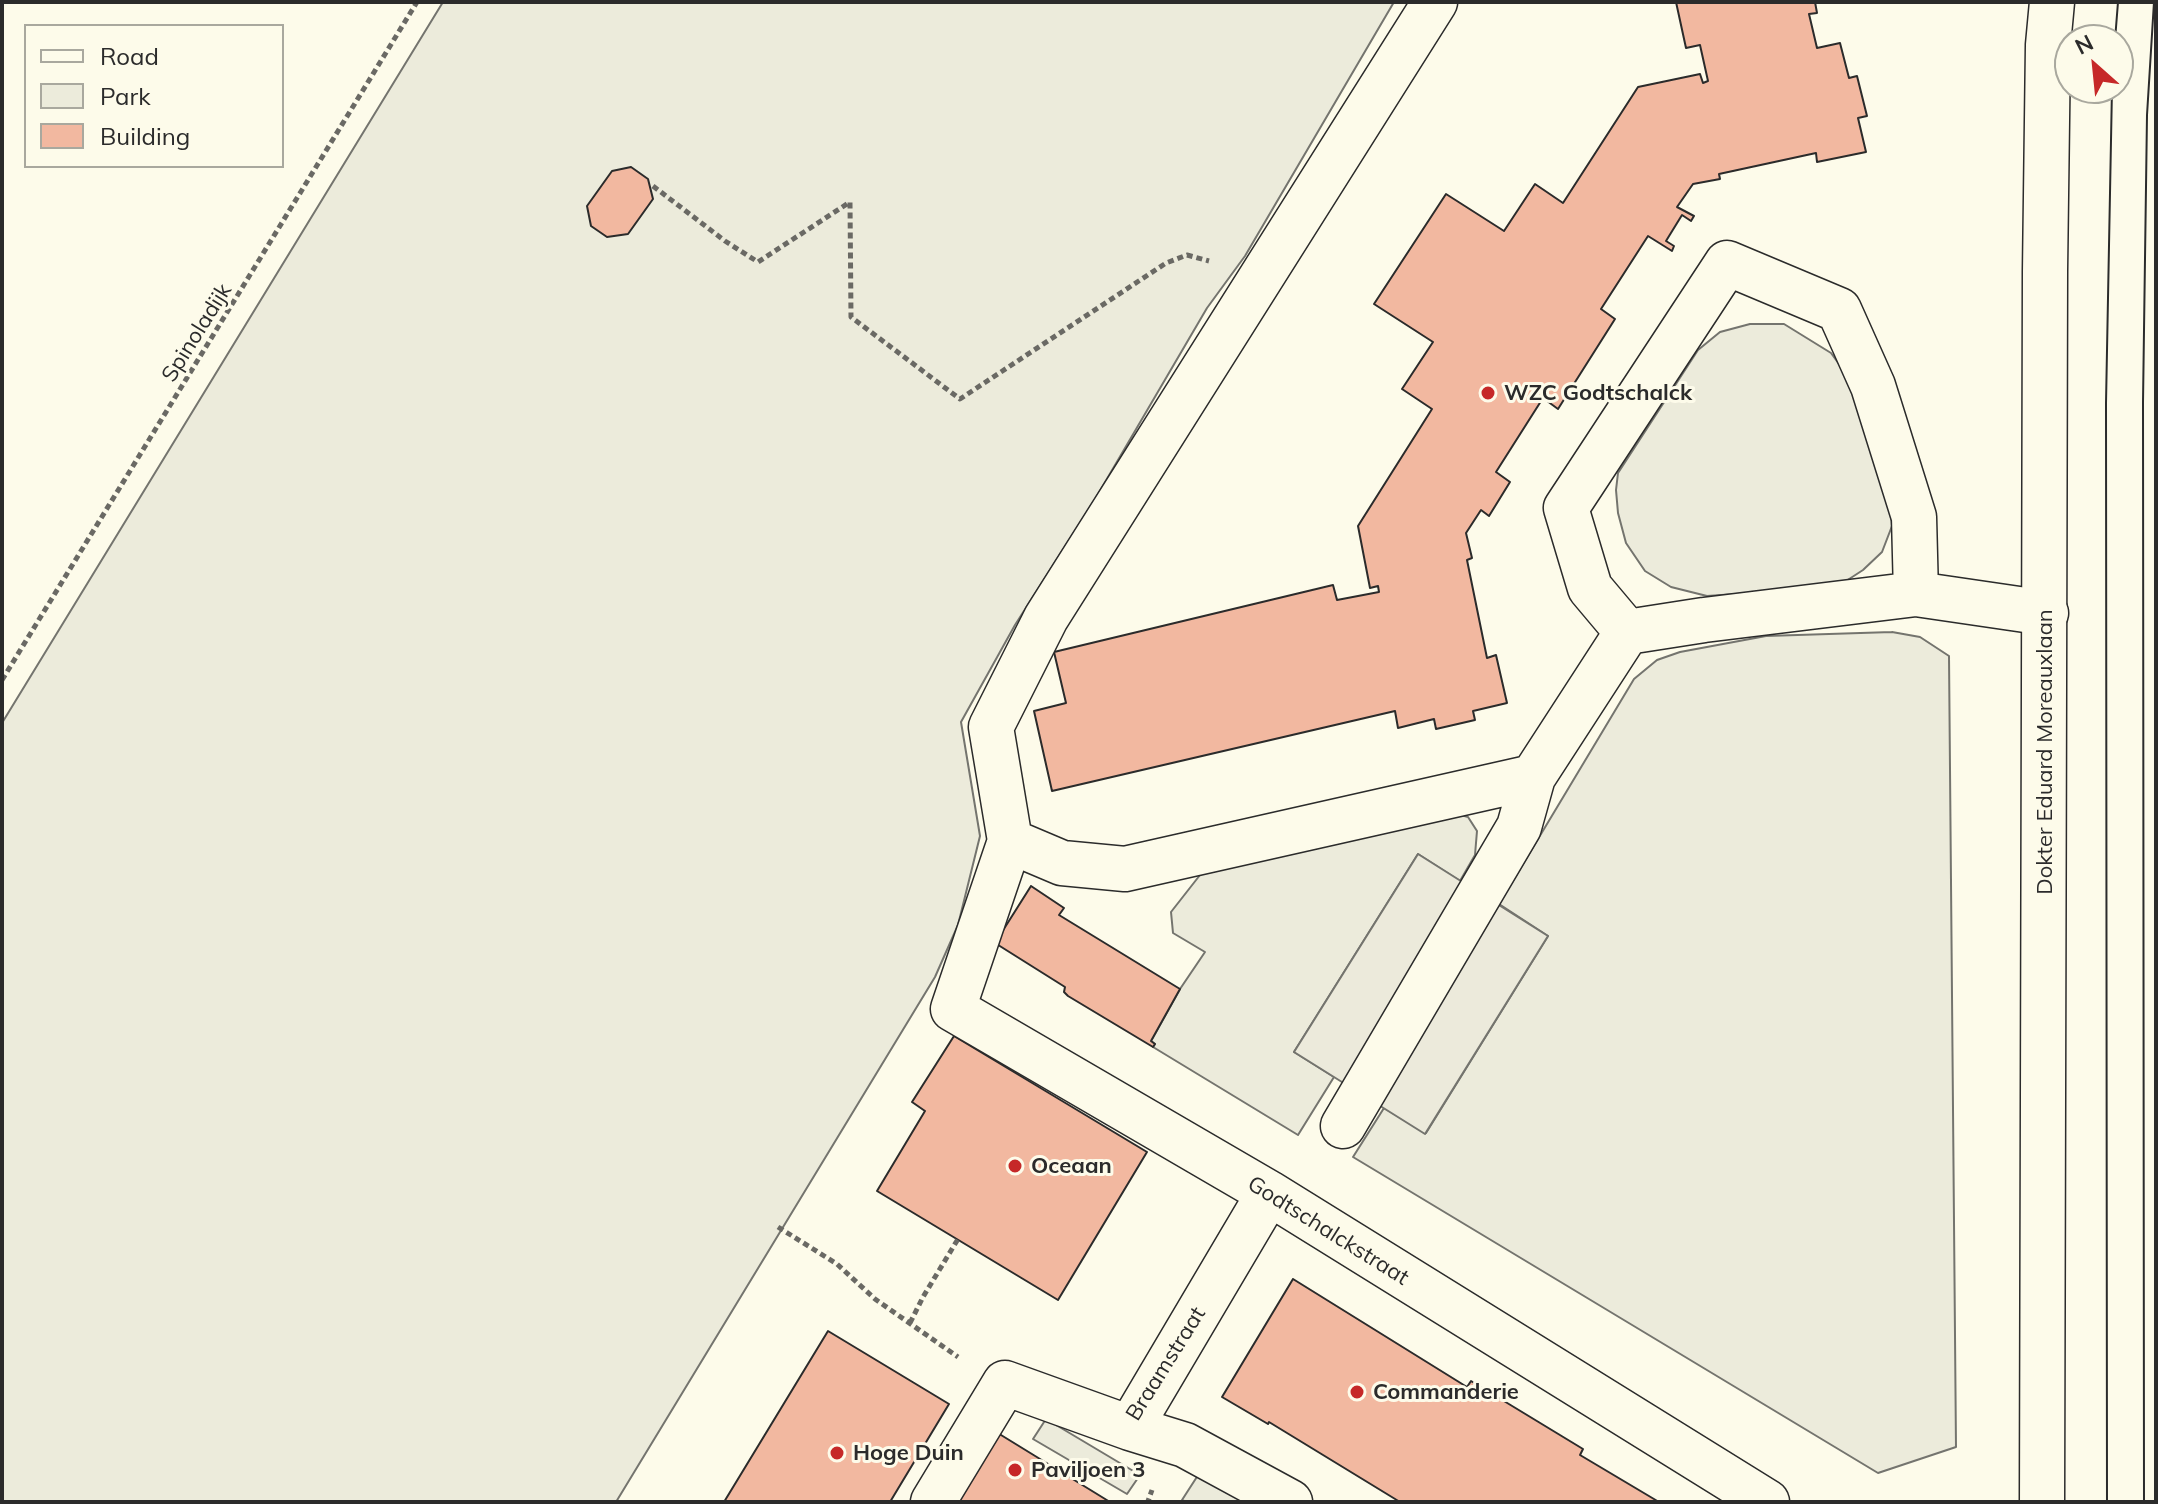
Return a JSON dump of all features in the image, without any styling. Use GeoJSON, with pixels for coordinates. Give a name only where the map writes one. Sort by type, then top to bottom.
{"type":"FeatureCollection","features":[{"type":"Feature","properties":{"kind":"street"},"geometry":{"type":"LineString","coordinates":[[1435,2],[1046,618],[991,727],[1010,841],[1062,863],[1125,869],[1533,777]]}},
{"type":"Feature","properties":{"kind":"street","name":"Dokter Eduard Moreauxlaan"},"geometry":{"type":"LineString","coordinates":[[2042,1502],[2045,271],[2048,45],[2052,2]]}},
{"type":"Feature","properties":{"kind":"street"},"geometry":{"type":"LineString","coordinates":[[1627,632],[1590,588],[1566,508],[1727,263],[1839,310],[1873,386],[1914,517],[1916,594]]}},
{"type":"Feature","properties":{"kind":"street"},"geometry":{"type":"LineString","coordinates":[[1343,1126],[1519,827],[1533,777],[1627,632],[1916,594],[2046,613]]}},
{"type":"Feature","properties":{"kind":"street","name":"Godtschalckstraat"},"geometry":{"type":"LineString","coordinates":[[1010,841],[953,1009],[1269,1193],[1767,1502]]}},
{"type":"Feature","properties":{"kind":"street","name":"Braamstraat"},"geometry":{"type":"LineString","coordinates":[[1005,1383],[1130,1428],[1269,1193]]}},
{"type":"Feature","properties":{"kind":"street"},"geometry":{"type":"LineString","coordinates":[[933,1502],[1005,1383]]}},
{"type":"Feature","properties":{"kind":"street"},"geometry":{"type":"LineString","coordinates":[[1130,1428],[1185,1445],[1290,1502]]}},
{"type":"Feature","properties":{"kind":"path","name":"Spinoladijk"},"geometry":{"type":"LineString","coordinates":[[2,680],[417,2]]}},
{"type":"Feature","properties":{"kind":"path"},"geometry":{"type":"LineString","coordinates":[[653,186],[758,262],[850,202],[851,317],[960,399],[1166,263],[1187,255],[1212,262],[1250,293]]}},
{"type":"Feature","properties":{"kind":"path"},"geometry":{"type":"LineString","coordinates":[[778,1227],[837,1264],[875,1299],[967,1363],[1005,1383]]}},
{"type":"Feature","properties":{"kind":"path"},"geometry":{"type":"LineString","coordinates":[[910,1323],[958,1239]]}},
{"type":"Feature","properties":{"kind":"green space"},"geometry":{"type":"Polygon","coordinates":[[[443,2],[1394,2],[1245,256],[1207,308],[1094,501],[1015,625],[961,722],[980,836],[958,925],[935,977],[616,1502],[2,1502],[2,723],[443,2]]]}},
{"type":"Feature","properties":{"kind":"green space"},"geometry":{"type":"Polygon","coordinates":[[[1750,324],[1784,324],[1831,353],[1847,375],[1890,497],[1892,526],[1882,552],[1843,583],[1808,589],[1707,596],[1671,587],[1645,571],[1626,543],[1618,513],[1618,473],[1698,350],[1720,332],[1750,324]]]}},
{"type":"Feature","properties":{"kind":"green space"},"geometry":{"type":"Polygon","coordinates":[[[1892,632],[1920,637],[1949,656],[1956,1447],[1878,1473],[1353,1157],[1384,1108],[1426,1133],[1548,936],[1499,904],[1634,679],[1657,660],[1680,652],[1766,636],[1892,632]]]}},
{"type":"Feature","properties":{"kind":"green space"},"geometry":{"type":"Polygon","coordinates":[[[1450,812],[1468,817],[1477,831],[1475,855],[1460,881],[1418,854],[1294,1052],[1334,1077],[1298,1135],[1153,1047],[1155,1044],[1151,1041],[1205,952],[1173,933],[1171,912],[1200,875],[1221,864],[1450,812]]]}},
{"type":"Feature","properties":{"kind":"green space"},"geometry":{"type":"Polygon","coordinates":[[[1046,1419],[1140,1475],[1127,1494],[1033,1439],[1046,1419]]]}},
{"type":"Feature","properties":{"kind":"green space"},"geometry":{"type":"Polygon","coordinates":[[[1202,1469],[1257,1502],[1182,1500],[1202,1469]]]}},
{"type":"Feature","properties":{"kind":"shaded area"},"geometry":{"type":"Polygon","coordinates":[[[1418,854],[1548,936],[1425,1134],[1294,1052],[1418,854]]]}},
{"type":"Feature","properties":{"kind":"building","name":"WZC Godtschalck"},"geometry":{"type":"Polygon","coordinates":[[[1676,2],[1815,2],[1817,13],[1809,14],[1817,48],[1840,43],[1849,78],[1857,76],[1867,116],[1858,118],[1866,152],[1817,162],[1816,153],[1719,174],[1720,179],[1693,184],[1677,207],[1694,216],[1691,221],[1682,215],[1666,241],[1674,246],[1672,251],[1648,236],[1601,309],[1615,319],[1558,409],[1543,398],[1496,472],[1510,482],[1489,516],[1481,510],[1466,533],[1472,558],[1467,560],[1487,658],[1496,655],[1507,703],[1473,711],[1475,720],[1436,729],[1434,719],[1398,728],[1395,711],[1052,791],[1034,711],[1066,703],[1054,652],[1333,585],[1337,600],[1379,592],[1378,586],[1370,588],[1358,526],[1432,409],[1402,389],[1433,342],[1374,304],[1446,194],[1504,231],[1535,184],[1563,203],[1638,87],[1700,74],[1703,83],[1708,81],[1700,45],[1686,48],[1676,2]]]}},
{"type":"Feature","properties":{"kind":"building"},"geometry":{"type":"Polygon","coordinates":[[[631,167],[648,179],[653,199],[628,234],[607,237],[591,226],[587,206],[612,171],[631,167]]]}},
{"type":"Feature","properties":{"kind":"building"},"geometry":{"type":"Polygon","coordinates":[[[1031,886],[1064,908],[1059,915],[1180,989],[1151,1041],[1155,1044],[1153,1047],[1068,996],[1064,992],[1065,987],[995,943],[1031,886]]]}},
{"type":"Feature","properties":{"kind":"building","name":"Oceaan"},"geometry":{"type":"Polygon","coordinates":[[[954,1036],[1147,1152],[1058,1300],[877,1191],[925,1111],[912,1102],[954,1036]]]}},
{"type":"Feature","properties":{"kind":"building","name":"Commanderie"},"geometry":{"type":"Polygon","coordinates":[[[1293,1279],[1467,1387],[1471,1381],[1583,1449],[1580,1455],[1659,1502],[1400,1502],[1222,1397],[1293,1279]]]}},
{"type":"Feature","properties":{"kind":"building","name":"Hoge Duin"},"geometry":{"type":"Polygon","coordinates":[[[828,1331],[949,1404],[890,1502],[724,1502],[828,1331]]]}},
{"type":"Feature","properties":{"kind":"building","name":"Paviljoen 3"},"geometry":{"type":"Polygon","coordinates":[[[995,1432],[1001,1435],[1110,1502],[954,1502],[995,1432]]]}},
{"type":"Feature","properties":{"kind":"tram line"},"geometry":{"type":"LineString","coordinates":[[2116,24],[2118,2]]}},
{"type":"Feature","properties":{"kind":"tram line"},"geometry":{"type":"LineString","coordinates":[[2144,1502],[2143,402],[2147,115],[2154,2]]}},
{"type":"Feature","properties":{"kind":"tram line"},"geometry":{"type":"LineString","coordinates":[[2107,1502],[2106,403],[2112,104]]}},
{"type":"Feature","properties":{"kind":"place","name":"WZC Godtschalck"},"geometry":{"type":"Point","coordinates":[1488,393]}},
{"type":"Feature","properties":{"kind":"place","name":"Oceaan"},"geometry":{"type":"Point","coordinates":[1015,1166]}},
{"type":"Feature","properties":{"kind":"place","name":"Commanderie"},"geometry":{"type":"Point","coordinates":[1357,1392]}},
{"type":"Feature","properties":{"kind":"place","name":"Hoge Duin"},"geometry":{"type":"Point","coordinates":[837,1453]}},
{"type":"Feature","properties":{"kind":"place","name":"Paviljoen 3"},"geometry":{"type":"Point","coordinates":[1015,1470]}}]}
